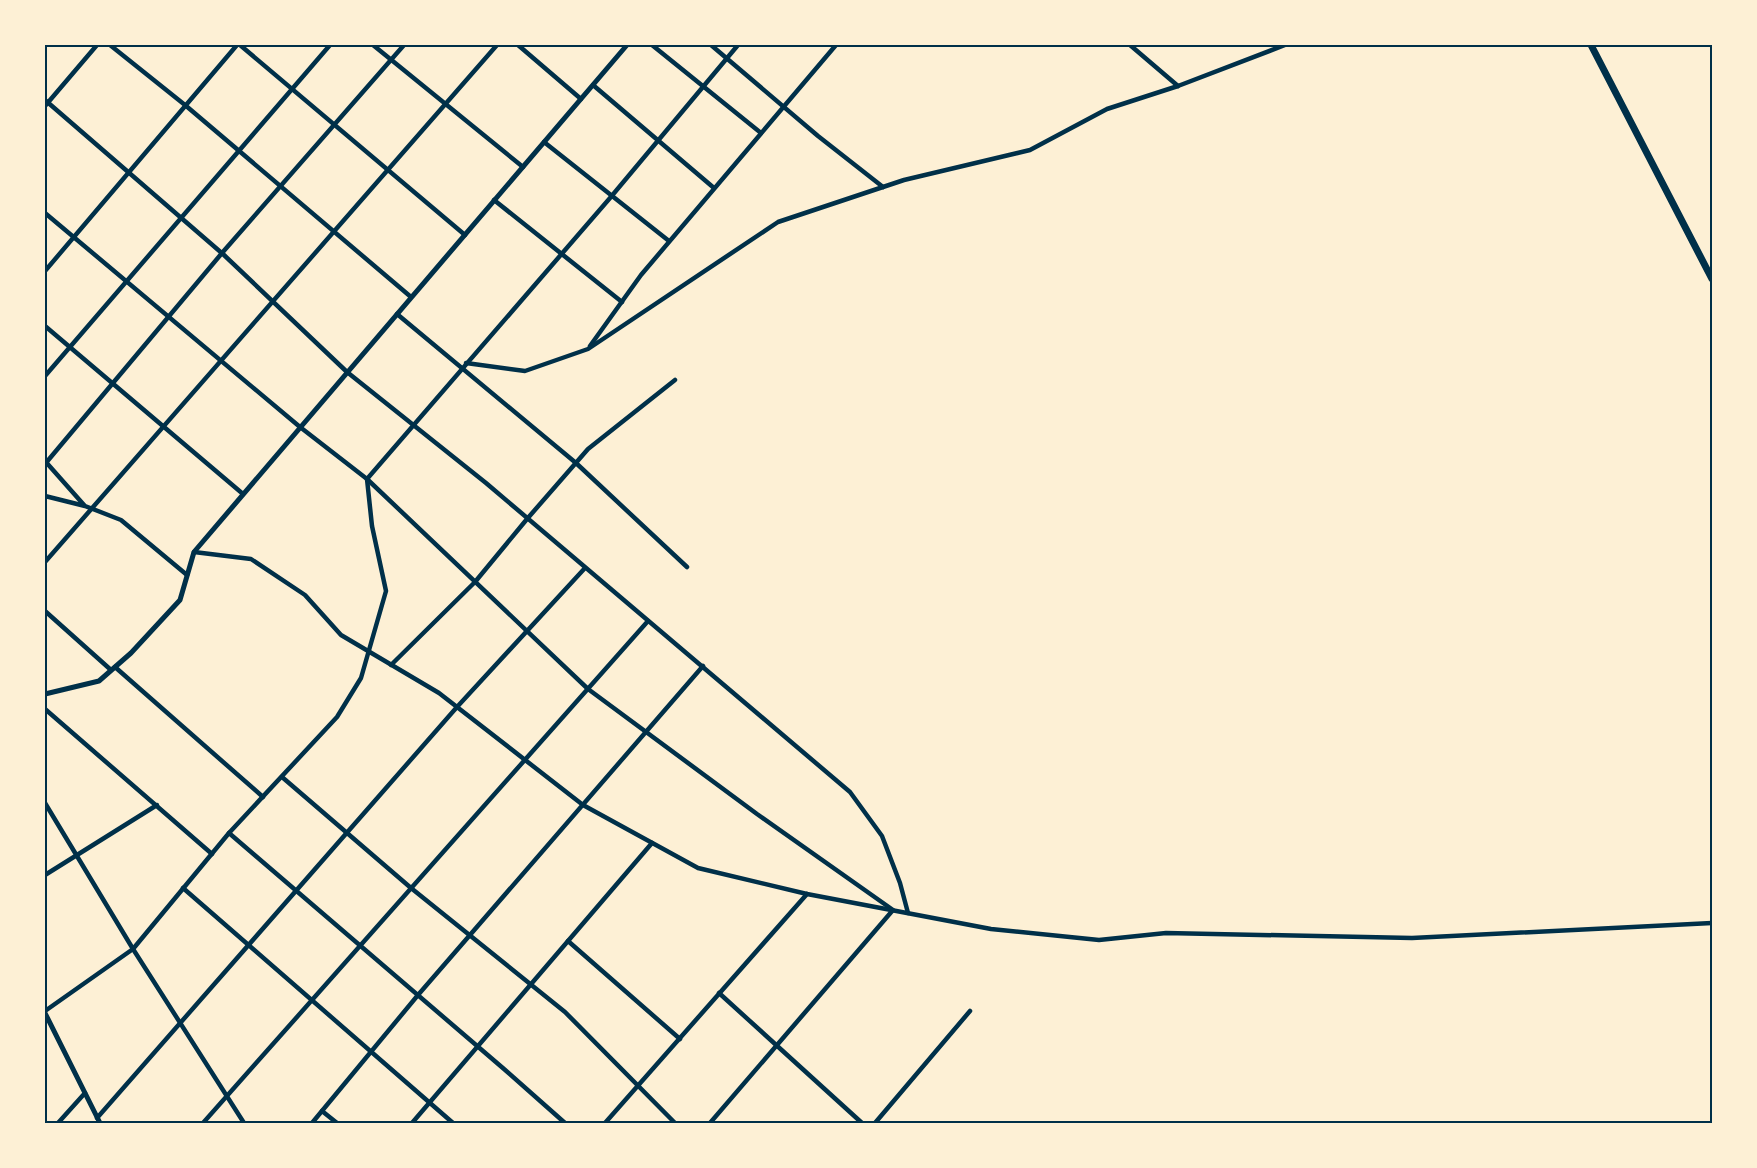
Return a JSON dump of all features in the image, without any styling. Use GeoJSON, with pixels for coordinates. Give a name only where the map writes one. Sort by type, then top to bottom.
{"type":"FeatureCollection","features":[{"type":"Feature","properties":{"kind":"highway"},"geometry":{"type":"LineString","coordinates":[[1591,45],[1712,280]]}},
{"type":"Feature","properties":{"kind":"street"},"geometry":{"type":"LineString","coordinates":[[97,45],[46,103],[222,253],[347,372],[527,519],[850,792],[882,836],[900,883],[908,913]]}},
{"type":"Feature","properties":{"kind":"street"},"geometry":{"type":"LineString","coordinates":[[110,45],[281,186],[411,297]]}},
{"type":"Feature","properties":{"kind":"street"},"geometry":{"type":"LineString","coordinates":[[45,271],[238,45],[465,235]]}},
{"type":"Feature","properties":{"kind":"street"},"geometry":{"type":"LineString","coordinates":[[45,376],[330,45]]}},
{"type":"Feature","properties":{"kind":"street"},"geometry":{"type":"LineString","coordinates":[[373,45],[523,166]]}},
{"type":"Feature","properties":{"kind":"street"},"geometry":{"type":"LineString","coordinates":[[85,506],[45,462],[222,253],[404,45]]}},
{"type":"Feature","properties":{"kind":"street"},"geometry":{"type":"LineString","coordinates":[[45,562],[497,45]]}},
{"type":"Feature","properties":{"kind":"street"},"geometry":{"type":"LineString","coordinates":[[518,45],[581,99]]}},
{"type":"Feature","properties":{"kind":"street"},"geometry":{"type":"LineString","coordinates":[[45,694],[99,681],[131,653],[180,600],[194,552],[627,45]]}},
{"type":"Feature","properties":{"kind":"street"},"geometry":{"type":"LineString","coordinates":[[652,45],[761,133]]}},
{"type":"Feature","properties":{"kind":"street"},"geometry":{"type":"LineString","coordinates":[[711,45],[883,187]]}},
{"type":"Feature","properties":{"kind":"street"},"geometry":{"type":"LineString","coordinates":[[585,568],[457,707],[180,1024],[99,1121],[45,1012],[133,949],[229,833],[337,717],[361,678],[386,591],[372,526],[366,479],[612,196],[738,45]]}},
{"type":"Feature","properties":{"kind":"street"},"geometry":{"type":"LineString","coordinates":[[588,349],[641,275],[836,45]]}},
{"type":"Feature","properties":{"kind":"street"},"geometry":{"type":"LineString","coordinates":[[1130,45],[1178,86]]}},
{"type":"Feature","properties":{"kind":"street"},"geometry":{"type":"LineString","coordinates":[[466,363],[525,371],[588,349],[778,222],[904,180],[1030,150],[1107,109],[1178,86],[1285,45]]}},
{"type":"Feature","properties":{"kind":"street"},"geometry":{"type":"LineString","coordinates":[[593,85],[714,188]]}},
{"type":"Feature","properties":{"kind":"street"},"geometry":{"type":"LineString","coordinates":[[544,142],[669,241]]}},
{"type":"Feature","properties":{"kind":"street"},"geometry":{"type":"LineString","coordinates":[[494,200],[622,302]]}},
{"type":"Feature","properties":{"kind":"street"},"geometry":{"type":"LineString","coordinates":[[45,213],[300,427],[366,479],[588,689],[756,814],[893,910]]}},
{"type":"Feature","properties":{"kind":"street"},"geometry":{"type":"LineString","coordinates":[[397,314],[576,463],[687,567]]}},
{"type":"Feature","properties":{"kind":"street"},"geometry":{"type":"LineString","coordinates":[[45,326],[243,494]]}},
{"type":"Feature","properties":{"kind":"street"},"geometry":{"type":"LineString","coordinates":[[391,665],[475,582],[588,449],[675,380]]}},
{"type":"Feature","properties":{"kind":"street"},"geometry":{"type":"LineString","coordinates":[[45,496],[92,508],[121,520],[187,575]]}},
{"type":"Feature","properties":{"kind":"street"},"geometry":{"type":"LineString","coordinates":[[194,552],[251,559],[305,595],[341,635],[439,693],[583,805],[698,868],[807,894],[991,929],[1099,940],[1166,933],[1412,938],[1712,923]]}},
{"type":"Feature","properties":{"kind":"street"},"geometry":{"type":"LineString","coordinates":[[45,610],[263,797]]}},
{"type":"Feature","properties":{"kind":"street"},"geometry":{"type":"LineString","coordinates":[[203,1123],[648,621]]}},
{"type":"Feature","properties":{"kind":"street"},"geometry":{"type":"LineString","coordinates":[[312,1123],[418,995],[703,666]]}},
{"type":"Feature","properties":{"kind":"street"},"geometry":{"type":"LineString","coordinates":[[45,709],[212,854]]}},
{"type":"Feature","properties":{"kind":"street"},"geometry":{"type":"LineString","coordinates":[[282,777],[411,888],[564,1012],[675,1123]]}},
{"type":"Feature","properties":{"kind":"street"},"geometry":{"type":"LineString","coordinates":[[45,803],[133,949],[244,1123]]}},
{"type":"Feature","properties":{"kind":"street"},"geometry":{"type":"LineString","coordinates":[[45,875],[157,805]]}},
{"type":"Feature","properties":{"kind":"street"},"geometry":{"type":"LineString","coordinates":[[229,833],[565,1123]]}},
{"type":"Feature","properties":{"kind":"street"},"geometry":{"type":"LineString","coordinates":[[412,1123],[652,843]]}},
{"type":"Feature","properties":{"kind":"street"},"geometry":{"type":"LineString","coordinates":[[183,888],[453,1123]]}},
{"type":"Feature","properties":{"kind":"street"},"geometry":{"type":"LineString","coordinates":[[605,1123],[807,894]]}},
{"type":"Feature","properties":{"kind":"street"},"geometry":{"type":"LineString","coordinates":[[710,1123],[893,910]]}},
{"type":"Feature","properties":{"kind":"street"},"geometry":{"type":"LineString","coordinates":[[568,942],[680,1039]]}},
{"type":"Feature","properties":{"kind":"street"},"geometry":{"type":"LineString","coordinates":[[720,993],[862,1123]]}},
{"type":"Feature","properties":{"kind":"street"},"geometry":{"type":"LineString","coordinates":[[875,1123],[970,1011]]}},
{"type":"Feature","properties":{"kind":"street"},"geometry":{"type":"LineString","coordinates":[[58,1123],[85,1093]]}},
{"type":"Feature","properties":{"kind":"street"},"geometry":{"type":"LineString","coordinates":[[322,1111],[336,1123]]}}]}
